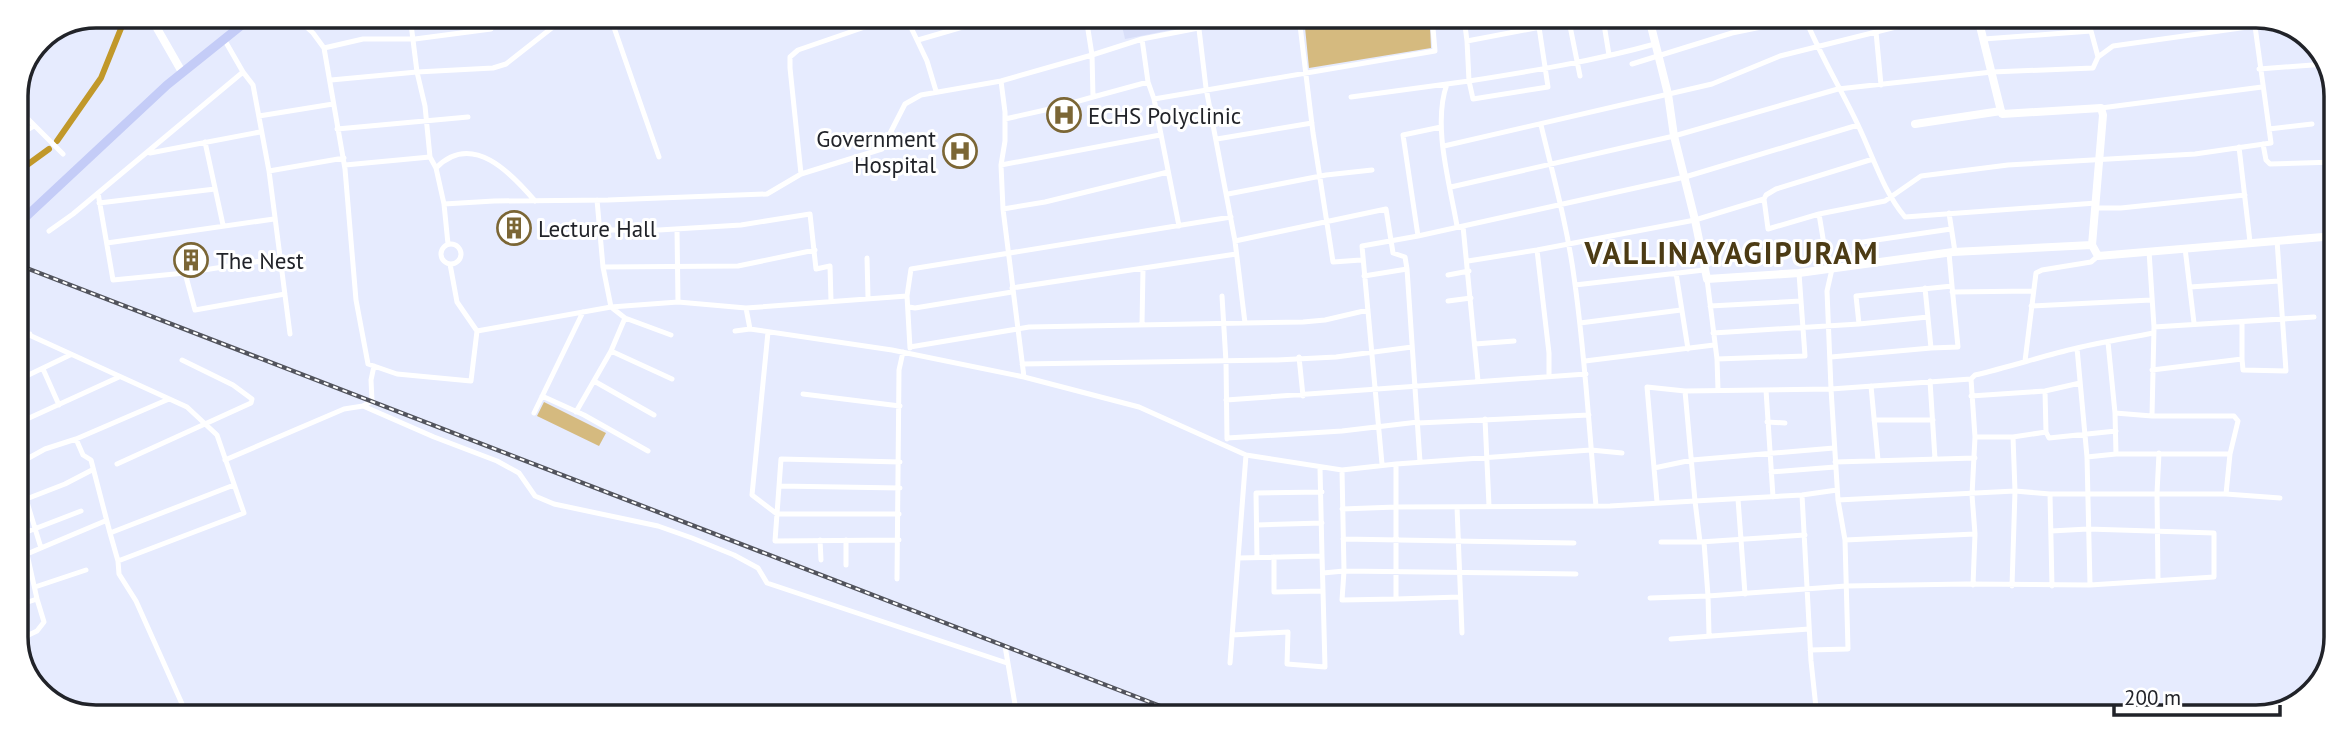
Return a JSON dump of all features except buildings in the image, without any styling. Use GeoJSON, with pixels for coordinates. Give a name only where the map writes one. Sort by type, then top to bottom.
{"type":"FeatureCollection","features":[{"type":"Feature","properties":{"kind":"main road"},"geometry":{"type":"LineString","coordinates":[[28,215],[182,72],[238,28]]}},
{"type":"Feature","properties":{"kind":"street"},"geometry":{"type":"LineString","coordinates":[[157,28],[182,72]]}},
{"type":"Feature","properties":{"kind":"street"},"geometry":{"type":"LineString","coordinates":[[307,28],[324,48],[331,80],[344,161],[356,300],[368,365],[397,374],[471,381],[477,331],[457,302],[450,264]]}},
{"type":"Feature","properties":{"kind":"street"},"geometry":{"type":"LineString","coordinates":[[411,28],[416,72],[427,122],[430,157],[436,168],[444,204],[448,244]]}},
{"type":"Feature","properties":{"kind":"street"},"geometry":{"type":"LineString","coordinates":[[331,80],[493,68],[506,64],[552,28]]}},
{"type":"Feature","properties":{"kind":"street"},"geometry":{"type":"LineString","coordinates":[[614,28],[659,157]]}},
{"type":"Feature","properties":{"kind":"street"},"geometry":{"type":"LineString","coordinates":[[801,174],[790,57],[798,50],[862,28]]}},
{"type":"Feature","properties":{"kind":"street"},"geometry":{"type":"LineString","coordinates":[[912,28],[927,61],[936,91]]}},
{"type":"Feature","properties":{"kind":"street"},"geometry":{"type":"LineString","coordinates":[[918,40],[957,28]]}},
{"type":"Feature","properties":{"kind":"street"},"geometry":{"type":"LineString","coordinates":[[1087,28],[1093,97]]}},
{"type":"Feature","properties":{"kind":"street"},"geometry":{"type":"LineString","coordinates":[[444,204],[766,194],[801,174],[882,149],[905,104],[921,95],[1001,80],[1142,39],[1204,28]]}},
{"type":"Feature","properties":{"kind":"street"},"geometry":{"type":"LineString","coordinates":[[1300,28],[1334,262],[1362,260]]}},
{"type":"Feature","properties":{"kind":"street"},"geometry":{"type":"LineString","coordinates":[[1153,99],[1435,51],[1433,28]]}},
{"type":"Feature","properties":{"kind":"street"},"geometry":{"type":"LineString","coordinates":[[1465,28],[1473,99],[1548,87],[1539,28]]}},
{"type":"Feature","properties":{"kind":"street"},"geometry":{"type":"LineString","coordinates":[[1467,41],[1534,28]]}},
{"type":"Feature","properties":{"kind":"street"},"geometry":{"type":"LineString","coordinates":[[1571,28],[1580,76]]}},
{"type":"Feature","properties":{"kind":"street"},"geometry":{"type":"LineString","coordinates":[[1605,28],[1609,55]]}},
{"type":"Feature","properties":{"kind":"street"},"geometry":{"type":"LineString","coordinates":[[1651,28],[1668,94],[1674,136],[1705,274],[1717,359],[1718,390]]}},
{"type":"Feature","properties":{"kind":"street"},"geometry":{"type":"LineString","coordinates":[[1632,64],[1756,28]]}},
{"type":"Feature","properties":{"kind":"street"},"geometry":{"type":"LineString","coordinates":[[1809,28],[1891,198],[1902,215],[1911,218],[1948,213],[2096,205],[2121,208],[2245,195]]}},
{"type":"Feature","properties":{"kind":"street"},"geometry":{"type":"LineString","coordinates":[[1444,146],[1712,84],[1780,56],[1892,28]]}},
{"type":"Feature","properties":{"kind":"street"},"geometry":{"type":"LineString","coordinates":[[1981,28],[2002,114],[2101,108],[2262,87]]}},
{"type":"Feature","properties":{"kind":"street"},"geometry":{"type":"LineString","coordinates":[[1451,187],[1674,136],[1838,89],[1992,72],[2093,68],[2098,57],[2113,46],[2219,28]]}},
{"type":"Feature","properties":{"kind":"street"},"geometry":{"type":"LineString","coordinates":[[1873,159],[1776,189],[1766,195],[1764,200],[1768,229],[1891,198],[1921,176],[2008,165],[2195,154],[2272,143],[2255,28]]}},
{"type":"Feature","properties":{"kind":"street"},"geometry":{"type":"LineString","coordinates":[[324,48],[363,39],[412,39],[491,29]]}},
{"type":"Feature","properties":{"kind":"street"},"geometry":{"type":"LineString","coordinates":[[1199,29],[1206,88],[1235,241],[1245,323]]}},
{"type":"Feature","properties":{"kind":"street"},"geometry":{"type":"LineString","coordinates":[[1984,39],[2091,31],[2098,57]]}},
{"type":"Feature","properties":{"kind":"street"},"geometry":{"type":"LineString","coordinates":[[1876,32],[1881,85]]}},
{"type":"Feature","properties":{"kind":"street"},"geometry":{"type":"LineString","coordinates":[[224,39],[253,85],[269,171],[290,334]]}},
{"type":"Feature","properties":{"kind":"street"},"geometry":{"type":"LineString","coordinates":[[1142,39],[1179,226]]}},
{"type":"Feature","properties":{"kind":"street"},"geometry":{"type":"LineString","coordinates":[[1351,97],[1545,69],[1655,44]]}},
{"type":"Feature","properties":{"kind":"street"},"geometry":{"type":"LineString","coordinates":[[2259,69],[2316,65]]}},
{"type":"Feature","properties":{"kind":"street"},"geometry":{"type":"LineString","coordinates":[[49,231],[73,215],[243,72]]}},
{"type":"Feature","properties":{"kind":"street"},"geometry":{"type":"LineString","coordinates":[[1001,80],[1005,119],[1001,165],[1003,209],[1024,377]]}},
{"type":"Feature","properties":{"kind":"street"},"geometry":{"type":"LineString","coordinates":[[1005,119],[1149,82]]}},
{"type":"Feature","properties":{"kind":"street"},"geometry":{"type":"LineString","coordinates":[[1447,84],[1443,95],[1441,127],[1468,261],[1478,381]]}},
{"type":"Feature","properties":{"kind":"street"},"geometry":{"type":"LineString","coordinates":[[259,116],[333,104]]}},
{"type":"Feature","properties":{"kind":"street"},"geometry":{"type":"LineString","coordinates":[[2098,256],[2092,245],[2103,115],[2101,108]]}},
{"type":"Feature","properties":{"kind":"street"},"geometry":{"type":"LineString","coordinates":[[1915,124],[2001,111]]}},
{"type":"Feature","properties":{"kind":"street"},"geometry":{"type":"LineString","coordinates":[[337,129],[468,117]]}},
{"type":"Feature","properties":{"kind":"street"},"geometry":{"type":"LineString","coordinates":[[28,122],[63,154]]}},
{"type":"Feature","properties":{"kind":"street"},"geometry":{"type":"LineString","coordinates":[[1217,139],[1312,123]]}},
{"type":"Feature","properties":{"kind":"street"},"geometry":{"type":"LineString","coordinates":[[2269,129],[2312,124]]}},
{"type":"Feature","properties":{"kind":"street"},"geometry":{"type":"LineString","coordinates":[[1541,125],[1561,204],[1575,285],[1585,362],[1596,506]]}},
{"type":"Feature","properties":{"kind":"street"},"geometry":{"type":"LineString","coordinates":[[1382,464],[1362,246],[1391,242],[1685,177],[1858,125]]}},
{"type":"Feature","properties":{"kind":"street"},"geometry":{"type":"LineString","coordinates":[[28,129],[34,126]]}},
{"type":"Feature","properties":{"kind":"street"},"geometry":{"type":"LineString","coordinates":[[1418,236],[1403,135],[1441,127]]}},
{"type":"Feature","properties":{"kind":"street"},"geometry":{"type":"LineString","coordinates":[[146,153],[260,132]]}},
{"type":"Feature","properties":{"kind":"street"},"geometry":{"type":"LineString","coordinates":[[1001,165],[1160,135]]}},
{"type":"Feature","properties":{"kind":"street"},"geometry":{"type":"LineString","coordinates":[[205,142],[223,225]]}},
{"type":"Feature","properties":{"kind":"street"},"geometry":{"type":"LineString","coordinates":[[2263,144],[2266,160],[2270,164],[2324,162]]}},
{"type":"Feature","properties":{"kind":"street"},"geometry":{"type":"LineString","coordinates":[[2239,147],[2250,242]]}},
{"type":"Feature","properties":{"kind":"street"},"geometry":{"type":"LineString","coordinates":[[436,168],[445,159],[469,153],[490,159],[511,173],[535,201]]}},
{"type":"Feature","properties":{"kind":"street"},"geometry":{"type":"LineString","coordinates":[[269,171],[344,161],[430,157]]}},
{"type":"Feature","properties":{"kind":"street"},"geometry":{"type":"LineString","coordinates":[[1227,194],[1372,170]]}},
{"type":"Feature","properties":{"kind":"street"},"geometry":{"type":"LineString","coordinates":[[1003,209],[1045,202],[1168,172]]}},
{"type":"Feature","properties":{"kind":"street"},"geometry":{"type":"LineString","coordinates":[[100,203],[215,189]]}},
{"type":"Feature","properties":{"kind":"street"},"geometry":{"type":"LineString","coordinates":[[98,193],[113,280],[280,258]]}},
{"type":"Feature","properties":{"kind":"street"},"geometry":{"type":"LineString","coordinates":[[597,200],[603,267],[611,307],[625,318],[671,335]]}},
{"type":"Feature","properties":{"kind":"street"},"geometry":{"type":"LineString","coordinates":[[1468,261],[1695,220],[1764,200]]}},
{"type":"Feature","properties":{"kind":"street"},"geometry":{"type":"LineString","coordinates":[[1235,241],[1386,209],[1395,255],[1405,257],[1407,269],[1420,462]]}},
{"type":"Feature","properties":{"kind":"street"},"geometry":{"type":"LineString","coordinates":[[1831,357],[1958,346],[1948,213]]}},
{"type":"Feature","properties":{"kind":"street"},"geometry":{"type":"LineString","coordinates":[[601,230],[741,225],[810,214],[816,269],[830,266],[831,301]]}},
{"type":"Feature","properties":{"kind":"street"},"geometry":{"type":"LineString","coordinates":[[1810,650],[1848,649],[1845,540],[1837,490],[1831,389],[1827,291],[1830,269],[1819,214]]}},
{"type":"Feature","properties":{"kind":"street"},"geometry":{"type":"LineString","coordinates":[[898,579],[899,370],[907,351],[909,307],[906,296],[911,269],[1231,218]]}},
{"type":"Feature","properties":{"kind":"street"},"geometry":{"type":"LineString","coordinates":[[107,243],[274,219]]}},
{"type":"Feature","properties":{"kind":"street"},"geometry":{"type":"LineString","coordinates":[[677,229],[678,302]]}},
{"type":"Feature","properties":{"kind":"street"},"geometry":{"type":"LineString","coordinates":[[1858,266],[1856,243],[1951,229]]}},
{"type":"Feature","properties":{"kind":"street"},"geometry":{"type":"LineString","coordinates":[[2025,361],[2032,290],[2036,273],[2042,270],[2091,262],[2098,256],[2324,237]]}},
{"type":"Feature","properties":{"kind":"street"},"geometry":{"type":"LineString","coordinates":[[2242,322],[2244,370],[2286,371],[2277,240]]}},
{"type":"Feature","properties":{"kind":"street"},"geometry":{"type":"LineString","coordinates":[[448,244],[457,246],[461,253],[458,261],[450,264],[444,262],[440,255],[448,244]]}},
{"type":"Feature","properties":{"kind":"street"},"geometry":{"type":"LineString","coordinates":[[1575,285],[1676,273],[1798,273],[1952,253],[2092,245]]}},
{"type":"Feature","properties":{"kind":"street"},"geometry":{"type":"LineString","coordinates":[[2185,248],[2194,323]]}},
{"type":"Feature","properties":{"kind":"street"},"geometry":{"type":"LineString","coordinates":[[603,267],[738,266],[815,250]]}},
{"type":"Feature","properties":{"kind":"street"},"geometry":{"type":"LineString","coordinates":[[1537,250],[1549,353],[1549,376]]}},
{"type":"Feature","properties":{"kind":"street"},"geometry":{"type":"LineString","coordinates":[[2149,251],[2153,330],[2152,416]]}},
{"type":"Feature","properties":{"kind":"street"},"geometry":{"type":"LineString","coordinates":[[909,307],[1236,254]]}},
{"type":"Feature","properties":{"kind":"street"},"geometry":{"type":"LineString","coordinates":[[867,258],[868,297]]}},
{"type":"Feature","properties":{"kind":"street"},"geometry":{"type":"LineString","coordinates":[[1142,324],[1143,269]]}},
{"type":"Feature","properties":{"kind":"street"},"geometry":{"type":"LineString","coordinates":[[1364,276],[1407,269]]}},
{"type":"Feature","properties":{"kind":"street"},"geometry":{"type":"LineString","coordinates":[[1448,275],[1469,271]]}},
{"type":"Feature","properties":{"kind":"street"},"geometry":{"type":"LineString","coordinates":[[186,272],[195,310],[285,294]]}},
{"type":"Feature","properties":{"kind":"street"},"geometry":{"type":"LineString","coordinates":[[1676,273],[1688,349]]}},
{"type":"Feature","properties":{"kind":"street"},"geometry":{"type":"LineString","coordinates":[[1717,359],[1805,356],[1798,273]]}},
{"type":"Feature","properties":{"kind":"street"},"geometry":{"type":"LineString","coordinates":[[2190,287],[2279,281]]}},
{"type":"Feature","properties":{"kind":"street"},"geometry":{"type":"LineString","coordinates":[[1858,324],[1856,296],[1925,288],[2032,290]]}},
{"type":"Feature","properties":{"kind":"street"},"geometry":{"type":"LineString","coordinates":[[1925,288],[1931,348]]}},
{"type":"Feature","properties":{"kind":"street"},"geometry":{"type":"LineString","coordinates":[[477,331],[611,307],[678,302],[746,308],[906,296]]}},
{"type":"Feature","properties":{"kind":"street"},"geometry":{"type":"LineString","coordinates":[[1222,296],[1227,446]]}},
{"type":"Feature","properties":{"kind":"street"},"geometry":{"type":"LineString","coordinates":[[1448,301],[1471,298]]}},
{"type":"Feature","properties":{"kind":"street"},"geometry":{"type":"LineString","coordinates":[[2031,306],[2151,300]]}},
{"type":"Feature","properties":{"kind":"street"},"geometry":{"type":"LineString","coordinates":[[1710,306],[1801,301]]}},
{"type":"Feature","properties":{"kind":"street"},"geometry":{"type":"LineString","coordinates":[[746,308],[750,330]]}},
{"type":"Feature","properties":{"kind":"street"},"geometry":{"type":"LineString","coordinates":[[907,351],[1017,328],[1325,320],[1368,310]]}},
{"type":"Feature","properties":{"kind":"street"},"geometry":{"type":"LineString","coordinates":[[1580,323],[1681,310]]}},
{"type":"Feature","properties":{"kind":"street"},"geometry":{"type":"LineString","coordinates":[[534,413],[583,312]]}},
{"type":"Feature","properties":{"kind":"street"},"geometry":{"type":"LineString","coordinates":[[1713,332],[1802,328],[1928,317]]}},
{"type":"Feature","properties":{"kind":"street"},"geometry":{"type":"LineString","coordinates":[[1657,502],[1647,387],[1685,391],[1831,389],[1970,379],[1975,375],[2017,366],[2025,361],[2153,330],[2194,323],[2314,317]]}},
{"type":"Feature","properties":{"kind":"street"},"geometry":{"type":"LineString","coordinates":[[576,412],[611,351],[625,318]]}},
{"type":"Feature","properties":{"kind":"street"},"geometry":{"type":"LineString","coordinates":[[736,331],[768,332],[907,351],[1024,377],[1139,407],[1246,455],[1320,468],[1342,470],[1382,464],[1591,450],[1622,453]]}},
{"type":"Feature","properties":{"kind":"street"},"geometry":{"type":"LineString","coordinates":[[768,332],[752,495],[777,514],[900,513]]}},
{"type":"Feature","properties":{"kind":"street"},"geometry":{"type":"LineString","coordinates":[[30,334],[70,355],[187,407],[217,435],[244,513],[118,561]]}},
{"type":"Feature","properties":{"kind":"street"},"geometry":{"type":"LineString","coordinates":[[1475,344],[1514,341]]}},
{"type":"Feature","properties":{"kind":"street"},"geometry":{"type":"LineString","coordinates":[[2108,342],[2116,454]]}},
{"type":"Feature","properties":{"kind":"street"},"geometry":{"type":"LineString","coordinates":[[1585,362],[1714,345]]}},
{"type":"Feature","properties":{"kind":"street"},"geometry":{"type":"LineString","coordinates":[[1022,364],[1226,362],[1336,357],[1412,347]]}},
{"type":"Feature","properties":{"kind":"street"},"geometry":{"type":"LineString","coordinates":[[2077,348],[2089,493],[2090,585]]}},
{"type":"Feature","properties":{"kind":"street"},"geometry":{"type":"LineString","coordinates":[[611,351],[671,379]]}},
{"type":"Feature","properties":{"kind":"street"},"geometry":{"type":"LineString","coordinates":[[28,376],[70,355]]}},
{"type":"Feature","properties":{"kind":"street"},"geometry":{"type":"LineString","coordinates":[[1299,357],[1303,396]]}},
{"type":"Feature","properties":{"kind":"street"},"geometry":{"type":"LineString","coordinates":[[117,464],[251,403],[252,399],[233,384],[183,359]]}},
{"type":"Feature","properties":{"kind":"street"},"geometry":{"type":"LineString","coordinates":[[2152,370],[2242,359]]}},
{"type":"Feature","properties":{"kind":"street"},"geometry":{"type":"LineString","coordinates":[[225,460],[344,409],[363,406],[372,401],[371,380],[374,366]]}},
{"type":"Feature","properties":{"kind":"street"},"geometry":{"type":"LineString","coordinates":[[43,369],[59,405]]}},
{"type":"Feature","properties":{"kind":"street"},"geometry":{"type":"LineString","coordinates":[[1226,400],[1586,374]]}},
{"type":"Feature","properties":{"kind":"street"},"geometry":{"type":"LineString","coordinates":[[28,419],[119,377]]}},
{"type":"Feature","properties":{"kind":"street"},"geometry":{"type":"LineString","coordinates":[[1970,379],[1975,436],[1972,495],[1975,534],[1973,585]]}},
{"type":"Feature","properties":{"kind":"street"},"geometry":{"type":"LineString","coordinates":[[594,380],[654,415]]}},
{"type":"Feature","properties":{"kind":"street"},"geometry":{"type":"LineString","coordinates":[[1930,381],[1935,459]]}},
{"type":"Feature","properties":{"kind":"street"},"geometry":{"type":"LineString","coordinates":[[1971,396],[2045,391],[2080,383]]}},
{"type":"Feature","properties":{"kind":"street"},"geometry":{"type":"LineString","coordinates":[[1871,386],[1878,460]]}},
{"type":"Feature","properties":{"kind":"street"},"geometry":{"type":"LineString","coordinates":[[1766,390],[1773,497]]}},
{"type":"Feature","properties":{"kind":"street"},"geometry":{"type":"LineString","coordinates":[[1685,391],[1708,596],[1709,634]]}},
{"type":"Feature","properties":{"kind":"street"},"geometry":{"type":"LineString","coordinates":[[2045,391],[2046,432],[2049,438],[2116,431]]}},
{"type":"Feature","properties":{"kind":"street"},"geometry":{"type":"LineString","coordinates":[[803,394],[900,406]]}},
{"type":"Feature","properties":{"kind":"street"},"geometry":{"type":"LineString","coordinates":[[542,396],[648,451]]}},
{"type":"Feature","properties":{"kind":"street"},"geometry":{"type":"LineString","coordinates":[[28,458],[169,399]]}},
{"type":"Feature","properties":{"kind":"street"},"geometry":{"type":"LineString","coordinates":[[363,406],[519,472],[535,496],[554,504],[669,530],[734,555],[758,568],[767,583],[1007,663]]}},
{"type":"Feature","properties":{"kind":"street"},"geometry":{"type":"LineString","coordinates":[[2115,413],[2234,416],[2238,421],[2230,454],[2226,494]]}},
{"type":"Feature","properties":{"kind":"street"},"geometry":{"type":"LineString","coordinates":[[1227,438],[1418,423],[1589,415]]}},
{"type":"Feature","properties":{"kind":"street"},"geometry":{"type":"LineString","coordinates":[[1485,419],[1489,506]]}},
{"type":"Feature","properties":{"kind":"street"},"geometry":{"type":"LineString","coordinates":[[1874,420],[1933,420]]}},
{"type":"Feature","properties":{"kind":"street"},"geometry":{"type":"LineString","coordinates":[[1768,422],[1784,422]]}},
{"type":"Feature","properties":{"kind":"street"},"geometry":{"type":"LineString","coordinates":[[1975,436],[2013,437],[2046,432]]}},
{"type":"Feature","properties":{"kind":"street"},"geometry":{"type":"LineString","coordinates":[[2012,586],[2015,491],[2013,437]]}},
{"type":"Feature","properties":{"kind":"street"},"geometry":{"type":"LineString","coordinates":[[76,439],[83,455],[91,460],[105,521],[118,561],[119,574],[136,601],[183,705]]}},
{"type":"Feature","properties":{"kind":"street"},"geometry":{"type":"LineString","coordinates":[[1654,468],[1692,460],[1834,448]]}},
{"type":"Feature","properties":{"kind":"street"},"geometry":{"type":"LineString","coordinates":[[2087,457],[2160,453],[2230,454]]}},
{"type":"Feature","properties":{"kind":"street"},"geometry":{"type":"LineString","coordinates":[[2158,580],[2157,493],[2160,453]]}},
{"type":"Feature","properties":{"kind":"street"},"geometry":{"type":"LineString","coordinates":[[1230,663],[1246,455]]}},
{"type":"Feature","properties":{"kind":"street"},"geometry":{"type":"LineString","coordinates":[[1771,472],[1878,460],[1975,458]]}},
{"type":"Feature","properties":{"kind":"street"},"geometry":{"type":"LineString","coordinates":[[899,540],[775,541],[781,459],[900,462]]}},
{"type":"Feature","properties":{"kind":"street"},"geometry":{"type":"LineString","coordinates":[[1396,464],[1396,599]]}},
{"type":"Feature","properties":{"kind":"street"},"geometry":{"type":"LineString","coordinates":[[1232,635],[1288,632],[1287,664],[1325,667],[1320,468]]}},
{"type":"Feature","properties":{"kind":"street"},"geometry":{"type":"LineString","coordinates":[[28,498],[92,470]]}},
{"type":"Feature","properties":{"kind":"street"},"geometry":{"type":"LineString","coordinates":[[1342,470],[1342,600],[1460,597]]}},
{"type":"Feature","properties":{"kind":"street"},"geometry":{"type":"LineString","coordinates":[[110,533],[234,485]]}},
{"type":"Feature","properties":{"kind":"street"},"geometry":{"type":"LineString","coordinates":[[779,486],[900,488]]}},
{"type":"Feature","properties":{"kind":"street"},"geometry":{"type":"LineString","coordinates":[[1342,509],[1596,506],[1773,497],[1837,490]]}},
{"type":"Feature","properties":{"kind":"street"},"geometry":{"type":"LineString","coordinates":[[1838,500],[2015,491],[2050,494],[2226,494],[2280,498]]}},
{"type":"Feature","properties":{"kind":"street"},"geometry":{"type":"LineString","coordinates":[[1257,558],[1256,493],[1322,492]]}},
{"type":"Feature","properties":{"kind":"street"},"geometry":{"type":"LineString","coordinates":[[2050,494],[2052,586]]}},
{"type":"Feature","properties":{"kind":"street"},"geometry":{"type":"LineString","coordinates":[[1802,495],[1815,705]]}},
{"type":"Feature","properties":{"kind":"street"},"geometry":{"type":"LineString","coordinates":[[1738,499],[1745,594]]}},
{"type":"Feature","properties":{"kind":"street"},"geometry":{"type":"LineString","coordinates":[[28,506],[41,548]]}},
{"type":"Feature","properties":{"kind":"street"},"geometry":{"type":"LineString","coordinates":[[1457,507],[1462,633]]}},
{"type":"Feature","properties":{"kind":"street"},"geometry":{"type":"LineString","coordinates":[[28,532],[81,511]]}},
{"type":"Feature","properties":{"kind":"street"},"geometry":{"type":"LineString","coordinates":[[28,554],[105,521]]}},
{"type":"Feature","properties":{"kind":"street"},"geometry":{"type":"LineString","coordinates":[[1257,525],[1322,523]]}},
{"type":"Feature","properties":{"kind":"street"},"geometry":{"type":"LineString","coordinates":[[1650,598],[1846,586],[2052,586],[2214,577],[2214,533],[2088,529],[2051,531]]}},
{"type":"Feature","properties":{"kind":"street"},"geometry":{"type":"LineString","coordinates":[[1845,540],[1975,534]]}},
{"type":"Feature","properties":{"kind":"street"},"geometry":{"type":"LineString","coordinates":[[1661,542],[1805,535]]}},
{"type":"Feature","properties":{"kind":"street"},"geometry":{"type":"LineString","coordinates":[[1343,539],[1574,543]]}},
{"type":"Feature","properties":{"kind":"street"},"geometry":{"type":"LineString","coordinates":[[820,540],[821,560]]}},
{"type":"Feature","properties":{"kind":"street"},"geometry":{"type":"LineString","coordinates":[[846,540],[846,565]]}},
{"type":"Feature","properties":{"kind":"street"},"geometry":{"type":"LineString","coordinates":[[1239,558],[1322,556]]}},
{"type":"Feature","properties":{"kind":"street"},"geometry":{"type":"LineString","coordinates":[[1274,557],[1274,592],[1323,592]]}},
{"type":"Feature","properties":{"kind":"street"},"geometry":{"type":"LineString","coordinates":[[28,559],[44,622],[37,631],[28,635]]}},
{"type":"Feature","properties":{"kind":"street"},"geometry":{"type":"LineString","coordinates":[[34,587],[86,570]]}},
{"type":"Feature","properties":{"kind":"street"},"geometry":{"type":"LineString","coordinates":[[1323,573],[1576,574]]}},
{"type":"Feature","properties":{"kind":"street"},"geometry":{"type":"LineString","coordinates":[[28,602],[37,599]]}},
{"type":"Feature","properties":{"kind":"street"},"geometry":{"type":"LineString","coordinates":[[1671,639],[1709,634],[1809,629]]}},
{"type":"Feature","properties":{"kind":"street"},"geometry":{"type":"LineString","coordinates":[[1005,646],[1015,705]]}},
{"type":"Feature","properties":{"kind":"shaded area"},"geometry":{"type":"Polygon","coordinates":[[[1122,28],[1182,28],[1125,39],[1122,28]]]}},
{"type":"Feature","properties":{"kind":"shaded area"},"geometry":{"type":"Polygon","coordinates":[[[1305,28],[1430,28],[1431,48],[1309,68],[1305,28]]]}},
{"type":"Feature","properties":{"kind":"shaded area"},"geometry":{"type":"Polygon","coordinates":[[[544,402],[606,433],[599,446],[537,416],[544,402]]]}},
{"type":"Feature","properties":{"kind":"waterway"},"geometry":{"type":"LineString","coordinates":[[57,141],[101,78],[121,28]]}},
{"type":"Feature","properties":{"kind":"waterway"},"geometry":{"type":"LineString","coordinates":[[28,164],[49,149]]}},
{"type":"Feature","properties":{"kind":"railway"},"geometry":{"type":"LineString","coordinates":[[28,269],[1158,705]]}},
{"type":"Feature","properties":{"kind":"place","name":"ECHS Polyclinic"},"geometry":{"type":"Point","coordinates":[1064,115]}},
{"type":"Feature","properties":{"kind":"place","name":"Government Hospital"},"geometry":{"type":"Point","coordinates":[960,151]}},
{"type":"Feature","properties":{"kind":"place","name":"Lecture Hall"},"geometry":{"type":"Point","coordinates":[514,228]}},
{"type":"Feature","properties":{"kind":"place","name":"The Nest"},"geometry":{"type":"Point","coordinates":[191,260]}},
{"type":"Feature","properties":{"kind":"district","name":"VALLINAYAGIPURAM"},"geometry":{"type":"Point","coordinates":[1732,252]}}]}
